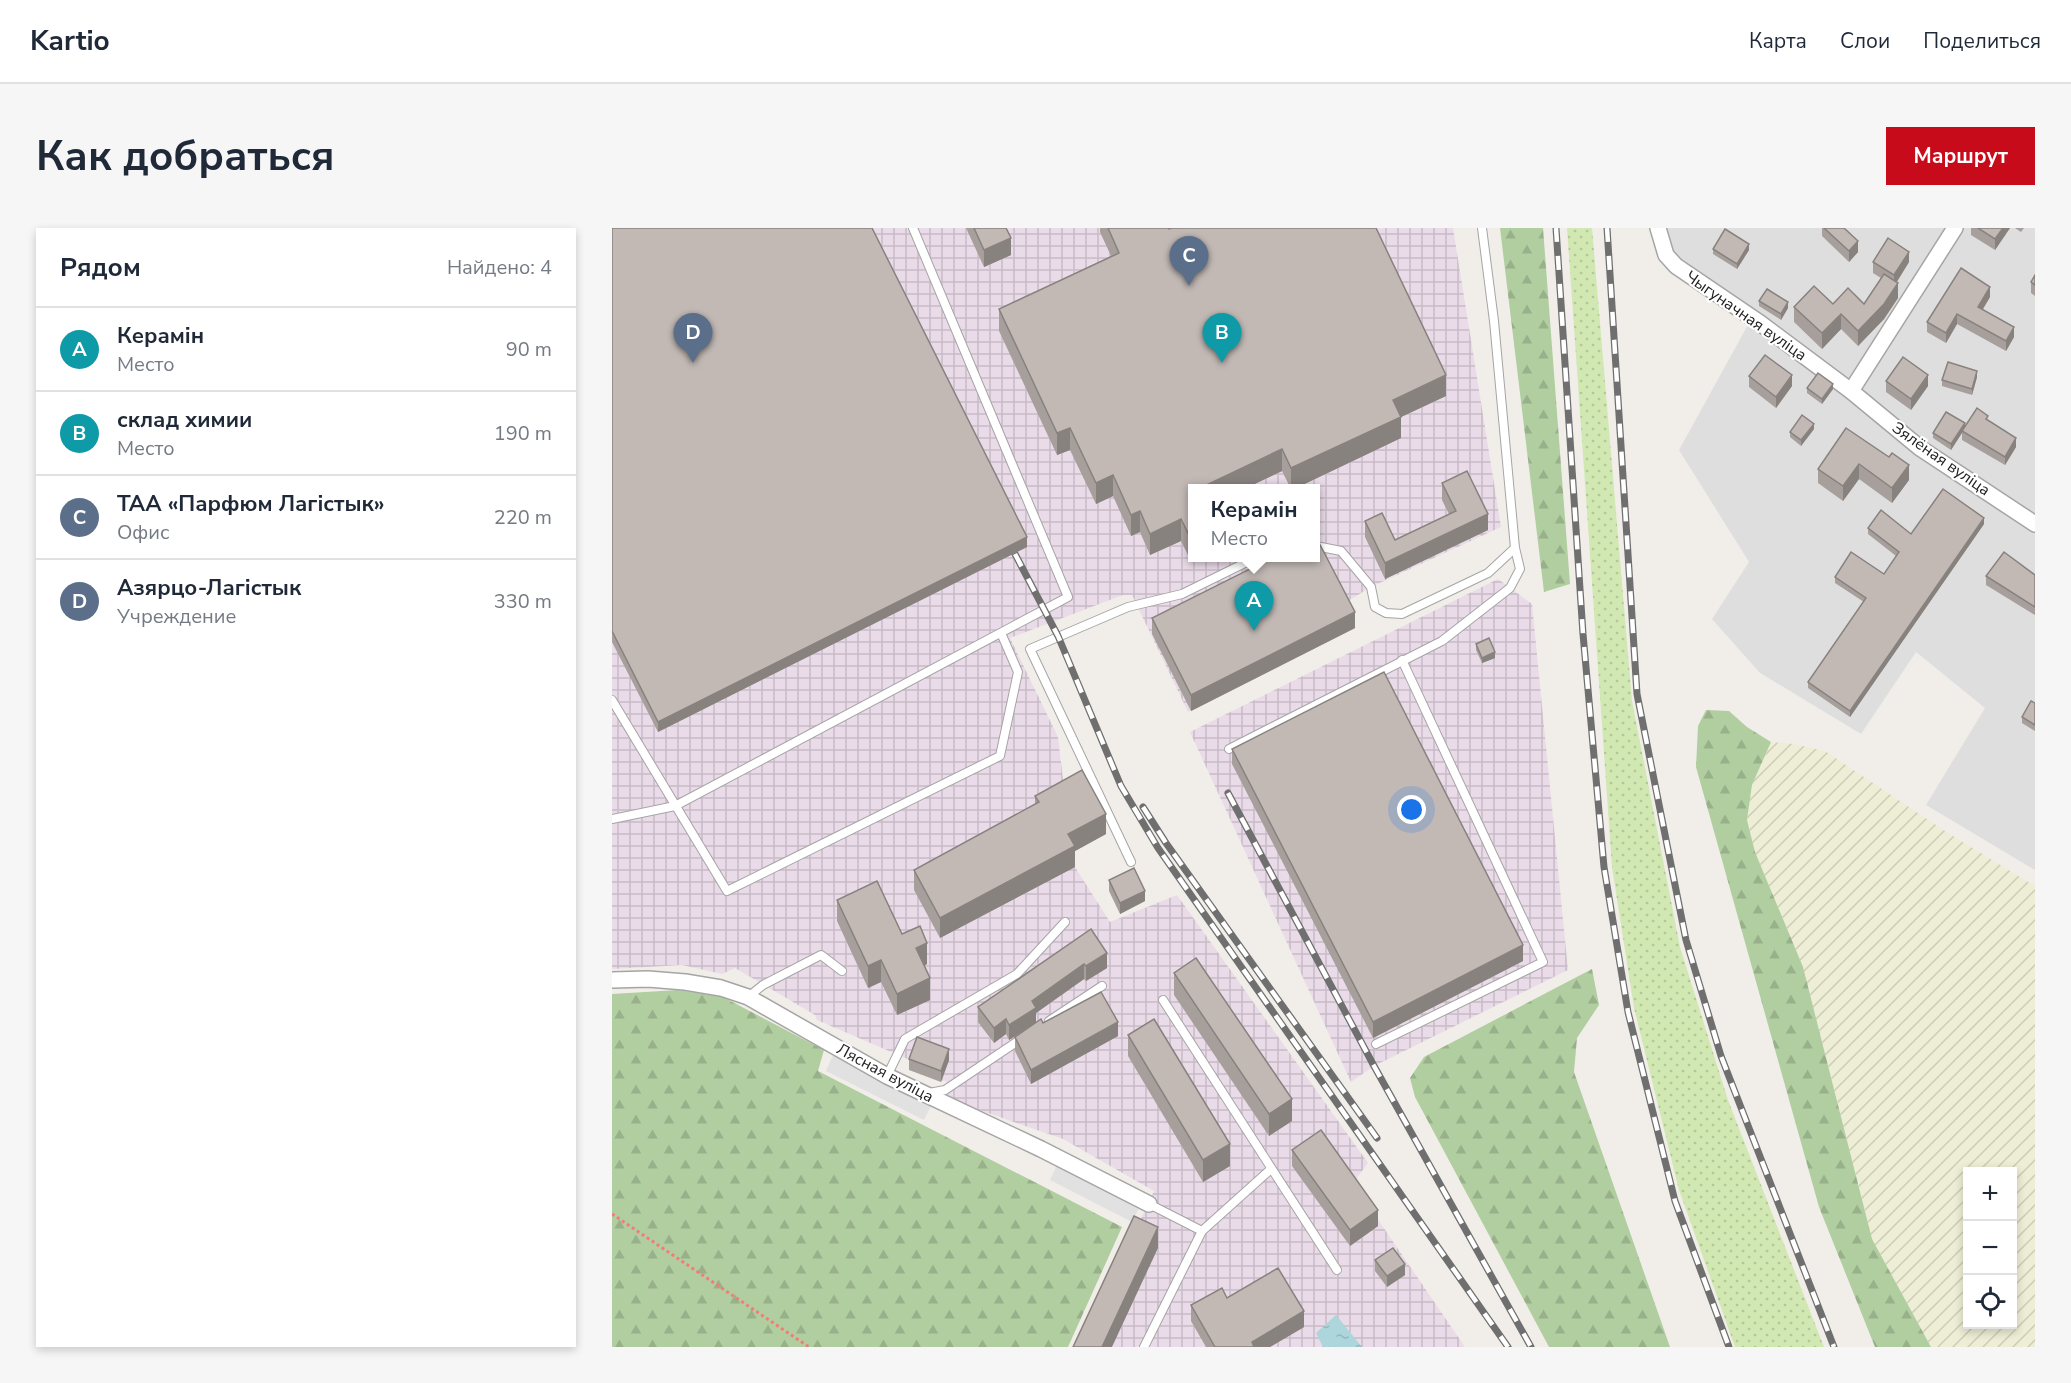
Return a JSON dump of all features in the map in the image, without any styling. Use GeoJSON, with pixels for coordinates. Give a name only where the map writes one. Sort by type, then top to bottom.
{"type":"FeatureCollection","features":[{"type":"Feature","properties":{"kind":"street","name":"Чыгуначная вуліца"},"geometry":{"type":"LineString","coordinates":[[1658,228],[1666,255],[1676,266],[1760,323],[1851,391]]}},
{"type":"Feature","properties":{"kind":"street"},"geometry":{"type":"LineString","coordinates":[[1851,391],[1955,228]]}},
{"type":"Feature","properties":{"kind":"street","name":"Зялёная вуліца"},"geometry":{"type":"LineString","coordinates":[[1851,391],[1920,448],[2035,524]]}},
{"type":"Feature","properties":{"kind":"street","name":"Лясная вуліца"},"geometry":{"type":"LineString","coordinates":[[612,980],[648,979],[685,982],[722,988],[748,997],[887,1076],[1041,1149],[1149,1204]]}},
{"type":"Feature","properties":{"kind":"lane"},"geometry":{"type":"LineString","coordinates":[[612,819],[675,806],[1068,597],[913,228]]}},
{"type":"Feature","properties":{"kind":"lane"},"geometry":{"type":"LineString","coordinates":[[1228,749],[1443,641],[1510,588],[1520,569],[1515,548],[1503,413],[1482,228]]}},
{"type":"Feature","properties":{"kind":"lane"},"geometry":{"type":"LineString","coordinates":[[1320,547],[1341,551],[1371,587],[1375,607],[1386,613],[1402,614],[1488,573],[1515,548]]}},
{"type":"Feature","properties":{"kind":"lane"},"geometry":{"type":"LineString","coordinates":[[1131,862],[1030,650],[1128,607],[1182,594],[1247,562]]}},
{"type":"Feature","properties":{"kind":"lane"},"geometry":{"type":"LineString","coordinates":[[612,700],[727,891],[1000,756],[1018,672],[1001,633]]}},
{"type":"Feature","properties":{"kind":"lane"},"geometry":{"type":"LineString","coordinates":[[1376,1044],[1543,962],[1402,660]]}},
{"type":"Feature","properties":{"kind":"lane"},"geometry":{"type":"LineString","coordinates":[[887,1076],[905,1039],[1017,974],[1065,922]]}},
{"type":"Feature","properties":{"kind":"lane"},"geometry":{"type":"LineString","coordinates":[[748,997],[763,984],[821,955],[842,971]]}},
{"type":"Feature","properties":{"kind":"lane"},"geometry":{"type":"LineString","coordinates":[[1043,1025],[1102,986]]}},
{"type":"Feature","properties":{"kind":"lane"},"geometry":{"type":"LineString","coordinates":[[1163,1000],[1337,1270]]}},
{"type":"Feature","properties":{"kind":"lane"},"geometry":{"type":"LineString","coordinates":[[922,1094],[945,1090],[1033,1031]]}},
{"type":"Feature","properties":{"kind":"lane"},"geometry":{"type":"LineString","coordinates":[[1144,1347],[1202,1231],[1271,1169]]}},
{"type":"Feature","properties":{"kind":"lane"},"geometry":{"type":"LineString","coordinates":[[1149,1204],[1202,1231]]}},
{"type":"Feature","properties":{"kind":"path"},"geometry":{"type":"LineString","coordinates":[[612,1214],[809,1347]]}},
{"type":"Feature","properties":{"kind":"shaded area"},"geometry":{"type":"Polygon","coordinates":[[[612,228],[1453,228],[1501,527],[1371,587],[1343,604],[1355,628],[1188,712],[1132,595],[1123,595],[1010,638],[1058,737],[1073,864],[1110,922],[1177,895],[1368,1163],[1353,1183],[1465,1347],[1080,1347],[1154,1191],[1063,1139],[942,1097],[948,1082],[909,1070],[912,1061],[817,1020],[815,1015],[735,968],[722,974],[682,965],[612,969],[612,228]]]}},
{"type":"Feature","properties":{"kind":"shaded area"},"geometry":{"type":"Polygon","coordinates":[[[1663,228],[2035,228],[2035,870],[1926,805],[1985,708],[1916,652],[1861,734],[1760,673],[1712,619],[1749,562],[1679,450],[1755,312],[1685,265],[1670,249],[1663,228]]]}},
{"type":"Feature","properties":{"kind":"shaded area"},"geometry":{"type":"Polygon","coordinates":[[[1498,579],[1532,604],[1568,970],[1374,1066],[1351,1082],[1190,732],[1498,579]]]}},
{"type":"Feature","properties":{"kind":"shaded area"},"geometry":{"type":"Polygon","coordinates":[[[834,1053],[933,1102],[924,1120],[826,1071],[834,1053]]]}},
{"type":"Feature","properties":{"kind":"shaded area"},"geometry":{"type":"Polygon","coordinates":[[[1058,1163],[1140,1206],[1132,1222],[1050,1180],[1058,1163]]]}},
{"type":"Feature","properties":{"kind":"green space"},"geometry":{"type":"Polygon","coordinates":[[[1500,228],[1543,228],[1570,584],[1544,592],[1500,228]]]}},
{"type":"Feature","properties":{"kind":"green space"},"geometry":{"type":"Polygon","coordinates":[[[1567,228],[1592,228],[1632,701],[1680,947],[1728,1100],[1824,1347],[1735,1347],[1679,1190],[1634,1008],[1612,867],[1567,228]]]}},
{"type":"Feature","properties":{"kind":"green space"},"geometry":{"type":"Polygon","coordinates":[[[1706,710],[1729,711],[1747,727],[1771,742],[1752,785],[1747,820],[1755,852],[1803,967],[1872,1239],[1931,1347],[1875,1347],[1819,1207],[1696,767],[1698,726],[1706,710]]]}},
{"type":"Feature","properties":{"kind":"green space"},"geometry":{"type":"Polygon","coordinates":[[[1771,742],[1794,744],[1825,751],[1948,833],[2035,886],[2035,1347],[1931,1347],[1872,1239],[1803,967],[1755,852],[1747,820],[1752,785],[1771,742]]]}},
{"type":"Feature","properties":{"kind":"green space"},"geometry":{"type":"Polygon","coordinates":[[[1592,969],[1599,1005],[1577,1038],[1574,1072],[1670,1347],[1549,1347],[1415,1097],[1410,1078],[1424,1057],[1592,969]]]}},
{"type":"Feature","properties":{"kind":"green space"},"geometry":{"type":"Polygon","coordinates":[[[678,990],[723,997],[824,1050],[818,1071],[1122,1227],[1068,1347],[612,1347],[612,994],[678,990]]]}},
{"type":"Feature","properties":{"kind":"water"},"geometry":{"type":"Polygon","coordinates":[[[1336,1315],[1362,1347],[1323,1347],[1316,1333],[1336,1315]]]}},
{"type":"Feature","properties":{"kind":"building"},"geometry":{"type":"Polygon","coordinates":[[[612,228],[872,228],[1027,537],[658,722],[612,631],[612,228]]]}},
{"type":"Feature","properties":{"kind":"building"},"geometry":{"type":"Polygon","coordinates":[[[974,228],[1006,228],[1011,238],[984,250],[974,228]]]}},
{"type":"Feature","properties":{"kind":"building"},"geometry":{"type":"Polygon","coordinates":[[[1108,228],[1376,228],[1446,375],[1393,400],[1401,417],[1291,468],[1282,449],[1208,484],[1188,484],[1188,533],[1181,519],[1150,534],[1140,511],[1131,515],[1113,475],[1096,483],[1070,428],[1057,433],[999,309],[1119,253],[1108,228]]]}},
{"type":"Feature","properties":{"kind":"building"},"geometry":{"type":"Polygon","coordinates":[[[1824,228],[1844,228],[1858,241],[1849,251],[1824,228]]]}},
{"type":"Feature","properties":{"kind":"building"},"geometry":{"type":"Polygon","coordinates":[[[1978,228],[2003,228],[1995,239],[1978,228]]]}},
{"type":"Feature","properties":{"kind":"building"},"geometry":{"type":"Polygon","coordinates":[[[1725,229],[1749,244],[1737,264],[1713,249],[1725,229]]]}},
{"type":"Feature","properties":{"kind":"building"},"geometry":{"type":"Polygon","coordinates":[[[1888,238],[1909,252],[1894,275],[1873,262],[1888,238]]]}},
{"type":"Feature","properties":{"kind":"building"},"geometry":{"type":"Polygon","coordinates":[[[1961,268],[1990,287],[1978,307],[2014,327],[2006,341],[1957,314],[1946,333],[1927,322],[1961,268]]]}},
{"type":"Feature","properties":{"kind":"building"},"geometry":{"type":"Polygon","coordinates":[[[1884,274],[1898,283],[1884,304],[1858,331],[1841,314],[1822,333],[1794,307],[1814,286],[1833,304],[1848,288],[1864,304],[1884,274]]]}},
{"type":"Feature","properties":{"kind":"building"},"geometry":{"type":"Polygon","coordinates":[[[1767,289],[1788,302],[1781,314],[1759,301],[1767,289]]]}},
{"type":"Feature","properties":{"kind":"building"},"geometry":{"type":"Polygon","coordinates":[[[1765,355],[1792,375],[1776,397],[1749,376],[1765,355]]]}},
{"type":"Feature","properties":{"kind":"building"},"geometry":{"type":"Polygon","coordinates":[[[1903,357],[1928,375],[1911,399],[1886,381],[1903,357]]]}},
{"type":"Feature","properties":{"kind":"building"},"geometry":{"type":"Polygon","coordinates":[[[1948,362],[1977,371],[1972,389],[1942,380],[1948,362]]]}},
{"type":"Feature","properties":{"kind":"building"},"geometry":{"type":"Polygon","coordinates":[[[1818,373],[1833,384],[1822,399],[1807,388],[1818,373]]]}},
{"type":"Feature","properties":{"kind":"building"},"geometry":{"type":"Polygon","coordinates":[[[1977,408],[1988,416],[1986,419],[2016,438],[2005,457],[1962,431],[1977,408]]]}},
{"type":"Feature","properties":{"kind":"building"},"geometry":{"type":"Polygon","coordinates":[[[1946,412],[1965,423],[1951,444],[1933,433],[1946,412]]]}},
{"type":"Feature","properties":{"kind":"building"},"geometry":{"type":"Polygon","coordinates":[[[1802,415],[1814,424],[1801,440],[1790,432],[1802,415]]]}},
{"type":"Feature","properties":{"kind":"building"},"geometry":{"type":"Polygon","coordinates":[[[1846,428],[1889,457],[1892,453],[1909,465],[1892,488],[1859,464],[1843,486],[1818,469],[1846,428]]]}},
{"type":"Feature","properties":{"kind":"building"},"geometry":{"type":"Polygon","coordinates":[[[1467,471],[1488,514],[1385,563],[1365,521],[1382,513],[1395,540],[1456,511],[1442,483],[1467,471]]]}},
{"type":"Feature","properties":{"kind":"building"},"geometry":{"type":"Polygon","coordinates":[[[1943,489],[1984,518],[1850,711],[1808,682],[1866,598],[1835,577],[1851,552],[1884,574],[1899,552],[1868,528],[1881,510],[1911,534],[1943,489]]]}},
{"type":"Feature","properties":{"kind":"building"},"geometry":{"type":"Polygon","coordinates":[[[1320,545],[1355,612],[1191,695],[1152,618],[1264,562],[1320,562],[1320,545]]]}},
{"type":"Feature","properties":{"kind":"building"},"geometry":{"type":"Polygon","coordinates":[[[2004,552],[2035,575],[2035,607],[1986,576],[2004,552]]]}},
{"type":"Feature","properties":{"kind":"building"},"geometry":{"type":"Polygon","coordinates":[[[1489,638],[1495,652],[1482,658],[1476,644],[1489,638]]]}},
{"type":"Feature","properties":{"kind":"building"},"geometry":{"type":"Polygon","coordinates":[[[1384,672],[1523,945],[1373,1022],[1232,749],[1384,672]]]}},
{"type":"Feature","properties":{"kind":"building"},"geometry":{"type":"Polygon","coordinates":[[[2031,701],[2035,703],[2035,725],[2022,717],[2031,701]]]}},
{"type":"Feature","properties":{"kind":"building"},"geometry":{"type":"Polygon","coordinates":[[[1082,770],[1106,814],[1068,834],[1075,846],[940,918],[914,870],[1039,802],[1035,796],[1082,770]]]}},
{"type":"Feature","properties":{"kind":"building"},"geometry":{"type":"Polygon","coordinates":[[[1134,868],[1145,891],[1120,903],[1109,880],[1134,868]]]}},
{"type":"Feature","properties":{"kind":"building"},"geometry":{"type":"Polygon","coordinates":[[[877,881],[902,934],[920,926],[927,943],[916,948],[930,978],[897,994],[881,960],[868,966],[837,900],[877,881]]]}},
{"type":"Feature","properties":{"kind":"building"},"geometry":{"type":"Polygon","coordinates":[[[1091,929],[1107,953],[1086,966],[1084,964],[1032,1001],[1036,1008],[1009,1025],[1006,1019],[994,1028],[978,1007],[1091,929]]]}},
{"type":"Feature","properties":{"kind":"building"},"geometry":{"type":"Polygon","coordinates":[[[1196,958],[1292,1099],[1269,1114],[1174,973],[1196,958]]]}},
{"type":"Feature","properties":{"kind":"building"},"geometry":{"type":"Polygon","coordinates":[[[1101,992],[1118,1022],[1031,1070],[1015,1037],[1041,1019],[1043,1023],[1101,992]]]}},
{"type":"Feature","properties":{"kind":"building"},"geometry":{"type":"Polygon","coordinates":[[[1154,1019],[1230,1144],[1203,1160],[1128,1035],[1154,1019]]]}},
{"type":"Feature","properties":{"kind":"building"},"geometry":{"type":"Polygon","coordinates":[[[917,1037],[949,1049],[941,1071],[909,1059],[917,1037]]]}},
{"type":"Feature","properties":{"kind":"building"},"geometry":{"type":"Polygon","coordinates":[[[1321,1130],[1378,1210],[1350,1230],[1292,1150],[1321,1130]]]}},
{"type":"Feature","properties":{"kind":"building"},"geometry":{"type":"Polygon","coordinates":[[[1134,1216],[1158,1227],[1102,1347],[1073,1347],[1134,1216]]]}},
{"type":"Feature","properties":{"kind":"building"},"geometry":{"type":"Polygon","coordinates":[[[1393,1248],[1405,1264],[1387,1276],[1375,1260],[1393,1248]]]}},
{"type":"Feature","properties":{"kind":"building"},"geometry":{"type":"Polygon","coordinates":[[[1278,1268],[1304,1311],[1252,1342],[1254,1347],[1215,1347],[1191,1305],[1222,1288],[1227,1298],[1278,1268]]]}},
{"type":"Feature","properties":{"kind":"railway"},"geometry":{"type":"LineString","coordinates":[[1556,228],[1583,634],[1604,867],[1628,1012],[1675,1201],[1729,1347]]}},
{"type":"Feature","properties":{"kind":"railway"},"geometry":{"type":"LineString","coordinates":[[1607,228],[1637,694],[1686,940],[1721,1056],[1834,1347]]}},
{"type":"Feature","properties":{"kind":"railway"},"geometry":{"type":"LineString","coordinates":[[1015,554],[1058,636],[1121,786],[1158,848],[1508,1347]]}},
{"type":"Feature","properties":{"kind":"railway"},"geometry":{"type":"LineString","coordinates":[[1228,793],[1374,1066],[1531,1347]]}},
{"type":"Feature","properties":{"kind":"railway"},"geometry":{"type":"LineString","coordinates":[[1143,807],[1166,843],[1377,1138]]}},
{"type":"Feature","properties":{"kind":"place","name":"ТАА «Парфюм Лагістык»"},"geometry":{"type":"Point","coordinates":[1189,286]}},
{"type":"Feature","properties":{"kind":"place","name":"Азярцо-Лагістык"},"geometry":{"type":"Point","coordinates":[693,363]}},
{"type":"Feature","properties":{"kind":"place","name":"склад химии"},"geometry":{"type":"Point","coordinates":[1222,363]}},
{"type":"Feature","properties":{"kind":"place","name":"Керамін"},"geometry":{"type":"Point","coordinates":[1254,631]}}]}
